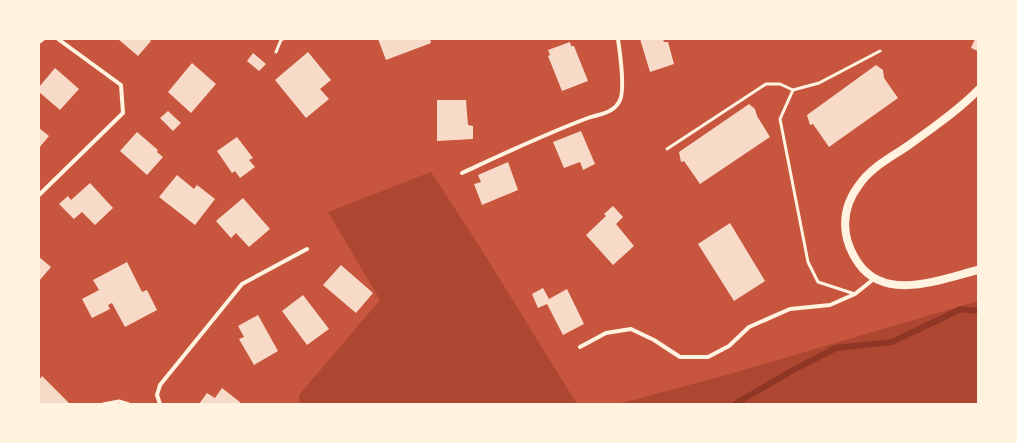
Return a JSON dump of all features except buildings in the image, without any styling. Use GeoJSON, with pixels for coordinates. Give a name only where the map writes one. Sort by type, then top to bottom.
{"type":"FeatureCollection","features":[{"type":"Feature","properties":{"kind":"main road"},"geometry":{"type":"LineString","coordinates":[[978,90],[940,122],[875,169],[859,184],[851,199],[844,226],[852,254],[862,268],[875,278],[890,284],[916,285],[978,270]]}},
{"type":"Feature","properties":{"kind":"street"},"geometry":{"type":"LineString","coordinates":[[39,42],[43,39]]}},
{"type":"Feature","properties":{"kind":"street"},"geometry":{"type":"LineString","coordinates":[[39,195],[123,113],[121,85],[58,39]]}},
{"type":"Feature","properties":{"kind":"street"},"geometry":{"type":"LineString","coordinates":[[462,173],[566,126],[595,115],[610,112],[620,101],[623,81],[618,39]]}},
{"type":"Feature","properties":{"kind":"street"},"geometry":{"type":"LineString","coordinates":[[160,404],[157,395],[160,385],[242,284],[307,249]]}},
{"type":"Feature","properties":{"kind":"street"},"geometry":{"type":"LineString","coordinates":[[580,348],[606,333],[631,329],[654,340],[680,357],[708,357],[729,346],[749,328],[790,308],[830,305],[855,294],[875,278]]}},
{"type":"Feature","properties":{"kind":"lane"},"geometry":{"type":"LineString","coordinates":[[276,52],[281,40],[283,39]]}},
{"type":"Feature","properties":{"kind":"lane"},"geometry":{"type":"LineString","coordinates":[[666,149],[766,84],[780,84],[793,90],[819,83],[880,51]]}},
{"type":"Feature","properties":{"kind":"lane"},"geometry":{"type":"LineString","coordinates":[[793,90],[780,119],[808,262],[818,282],[855,294]]}},
{"type":"Feature","properties":{"kind":"lane"},"geometry":{"type":"LineString","coordinates":[[103,404],[119,401],[129,404]]}},
{"type":"Feature","properties":{"kind":"shaded area"},"geometry":{"type":"Polygon","coordinates":[[[431,172],[478,244],[577,404],[300,404],[299,395],[380,300],[328,212],[431,172]]]}},
{"type":"Feature","properties":{"kind":"shaded area"},"geometry":{"type":"Polygon","coordinates":[[[978,301],[978,404],[618,404],[730,374],[978,301]]]}},
{"type":"Feature","properties":{"kind":"waterway"},"geometry":{"type":"LineString","coordinates":[[735,404],[795,369],[836,348],[892,342],[961,309],[978,311]]}}]}
